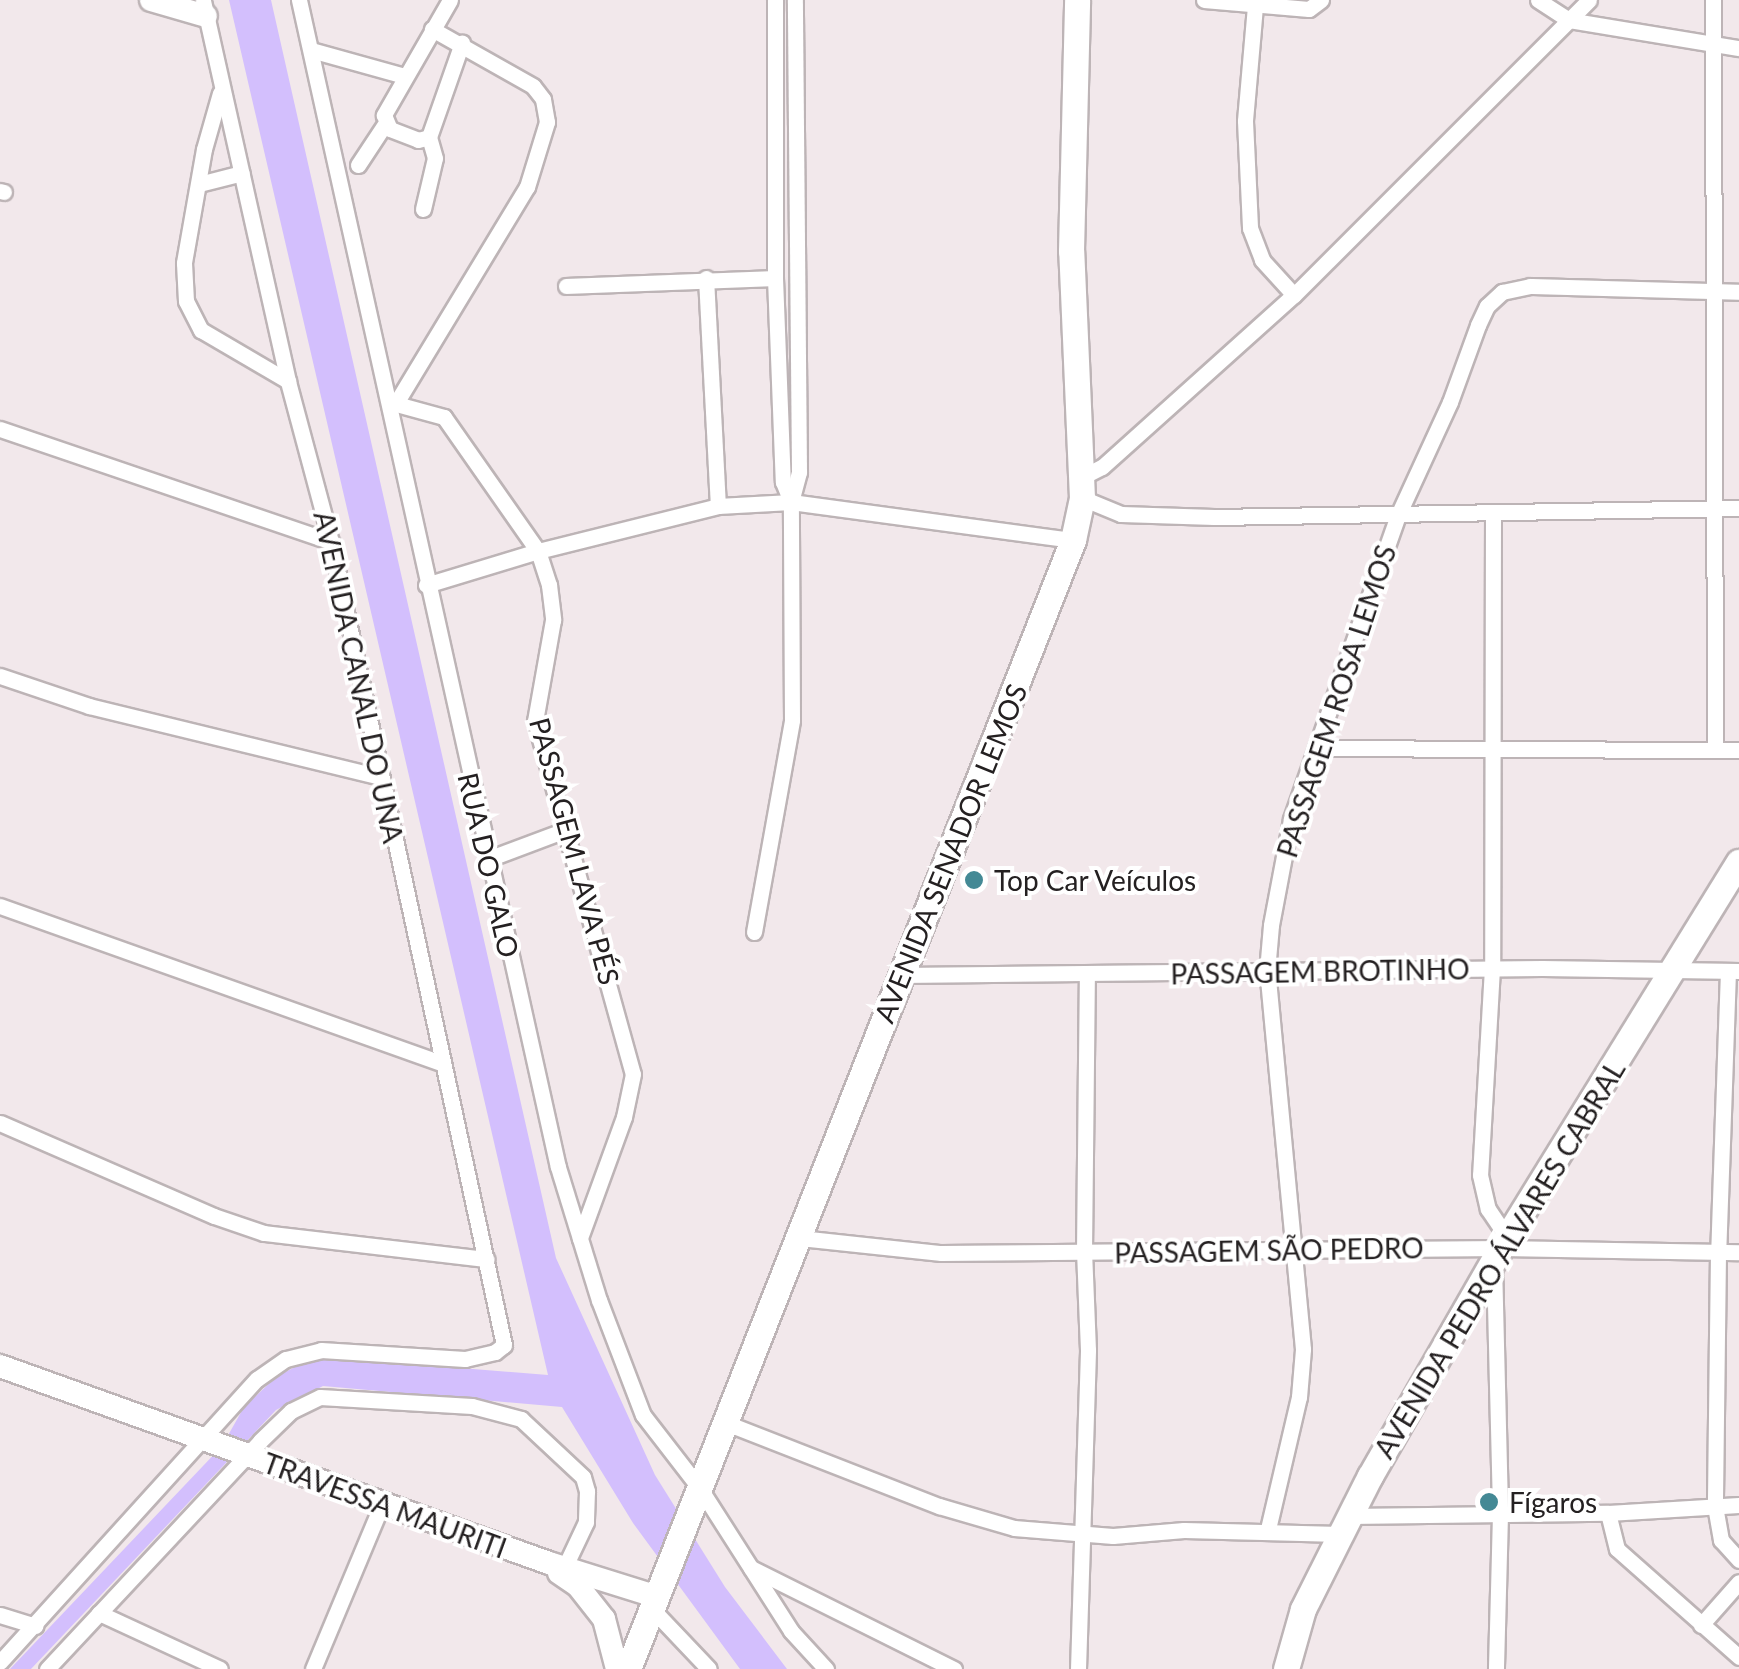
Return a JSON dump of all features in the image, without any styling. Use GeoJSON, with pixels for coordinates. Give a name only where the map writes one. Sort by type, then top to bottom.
{"type":"FeatureCollection","features":[{"type":"Feature","properties":{"kind":"main road"},"geometry":{"type":"LineString","coordinates":[[151,0],[204,8]]}},
{"type":"Feature","properties":{"kind":"main road","name":"AVENIDA SENADOR LEMOS"},"geometry":{"type":"LineString","coordinates":[[628,1669],[1073,540],[1082,488],[1071,251],[1077,0]]}},
{"type":"Feature","properties":{"kind":"main road","name":"AVENIDA PEDRO ÁLVARES CABRAL"},"geometry":{"type":"LineString","coordinates":[[1286,1669],[1303,1608],[1344,1525],[1501,1249],[1739,862]]}},
{"type":"Feature","properties":{"kind":"main road","name":"TRAVESSA MAURITI"},"geometry":{"type":"LineString","coordinates":[[0,1366],[558,1568],[658,1597]]}},
{"type":"Feature","properties":{"kind":"main road","name":"TRAVESSA MAURITI"},"geometry":{"type":"LineString","coordinates":[[558,1568],[604,1619],[616,1669]]}},
{"type":"Feature","properties":{"kind":"street","name":"RUA DO GALO"},"geometry":{"type":"LineString","coordinates":[[299,0],[393,402],[426,585],[558,1168],[580,1238],[643,1415],[700,1490],[791,1631],[826,1669]]}},
{"type":"Feature","properties":{"kind":"street"},"geometry":{"type":"LineString","coordinates":[[358,165],[385,124],[384,115],[450,0]]}},
{"type":"Feature","properties":{"kind":"street"},"geometry":{"type":"LineString","coordinates":[[775,0],[775,278],[783,482],[791,502]]}},
{"type":"Feature","properties":{"kind":"street"},"geometry":{"type":"LineString","coordinates":[[754,932],[792,720],[791,502],[799,472],[796,0]]}},
{"type":"Feature","properties":{"kind":"street"},"geometry":{"type":"LineString","coordinates":[[1204,0],[1309,9],[1321,0]]}},
{"type":"Feature","properties":{"kind":"street"},"geometry":{"type":"LineString","coordinates":[[1538,0],[1569,20],[1739,48]]}},
{"type":"Feature","properties":{"kind":"street"},"geometry":{"type":"LineString","coordinates":[[1589,0],[1294,295],[1082,488],[1106,510],[1138,516],[1739,508]]}},
{"type":"Feature","properties":{"kind":"street"},"geometry":{"type":"LineString","coordinates":[[1713,0],[1715,749]]}},
{"type":"Feature","properties":{"kind":"street"},"geometry":{"type":"LineString","coordinates":[[1256,6],[1245,120],[1250,228],[1262,260],[1294,295]]}},
{"type":"Feature","properties":{"kind":"street","name":"AVENIDA CANAL DO UNA"},"geometry":{"type":"LineString","coordinates":[[204,8],[288,381],[330,542],[505,1334],[504,1345],[496,1352],[465,1359],[321,1350],[286,1359],[258,1379],[230,1449]]}},
{"type":"Feature","properties":{"kind":"street"},"geometry":{"type":"LineString","coordinates":[[393,402],[526,187],[547,122],[542,100],[532,86],[432,29]]}},
{"type":"Feature","properties":{"kind":"street"},"geometry":{"type":"LineString","coordinates":[[423,208],[435,158],[429,137],[462,43]]}},
{"type":"Feature","properties":{"kind":"street"},"geometry":{"type":"LineString","coordinates":[[310,50],[405,76]]}},
{"type":"Feature","properties":{"kind":"street"},"geometry":{"type":"LineString","coordinates":[[221,91],[198,184],[183,286],[194,318],[214,340],[288,381]]}},
{"type":"Feature","properties":{"kind":"street"},"geometry":{"type":"LineString","coordinates":[[385,124],[418,140],[429,137]]}},
{"type":"Feature","properties":{"kind":"street"},"geometry":{"type":"LineString","coordinates":[[198,184],[242,173]]}},
{"type":"Feature","properties":{"kind":"street"},"geometry":{"type":"LineString","coordinates":[[706,278],[718,506]]}},
{"type":"Feature","properties":{"kind":"street"},"geometry":{"type":"LineString","coordinates":[[566,286],[775,278]]}},
{"type":"Feature","properties":{"kind":"street","name":"PASSAGEM ROSA LEMOS"},"geometry":{"type":"LineString","coordinates":[[1268,1529],[1302,1370],[1296,1252],[1267,971],[1271,925],[1292,819],[1399,514],[1487,306],[1502,292],[1530,286],[1716,292]]}},
{"type":"Feature","properties":{"kind":"street"},"geometry":{"type":"LineString","coordinates":[[1716,292],[1739,292]]}},
{"type":"Feature","properties":{"kind":"street","name":"PASSAGEM LAVA PÉS"},"geometry":{"type":"LineString","coordinates":[[393,402],[444,416],[538,551],[553,620],[535,722],[568,829],[633,1074],[624,1117],[580,1238]]}},
{"type":"Feature","properties":{"kind":"street"},"geometry":{"type":"LineString","coordinates":[[0,429],[330,542]]}},
{"type":"Feature","properties":{"kind":"street"},"geometry":{"type":"LineString","coordinates":[[426,585],[538,551],[718,506],[791,502],[1073,540]]}},
{"type":"Feature","properties":{"kind":"street"},"geometry":{"type":"LineString","coordinates":[[1493,514],[1492,968],[1480,1175],[1501,1249],[1496,1669]]}},
{"type":"Feature","properties":{"kind":"street"},"geometry":{"type":"LineString","coordinates":[[0,676],[89,706],[381,777]]}},
{"type":"Feature","properties":{"kind":"street"},"geometry":{"type":"LineString","coordinates":[[1316,748],[1739,750]]}},
{"type":"Feature","properties":{"kind":"street"},"geometry":{"type":"LineString","coordinates":[[488,858],[568,829]]}},
{"type":"Feature","properties":{"kind":"street"},"geometry":{"type":"LineString","coordinates":[[0,906],[443,1064]]}},
{"type":"Feature","properties":{"kind":"street","name":"PASSAGEM BROTINHO"},"geometry":{"type":"LineString","coordinates":[[901,975],[1492,968],[1734,971]]}},
{"type":"Feature","properties":{"kind":"street"},"geometry":{"type":"LineString","coordinates":[[1734,971],[1718,1252],[1716,1506],[1722,1540],[1739,1560]]}},
{"type":"Feature","properties":{"kind":"street"},"geometry":{"type":"LineString","coordinates":[[1078,1669],[1088,1350],[1084,1252],[1087,974]]}},
{"type":"Feature","properties":{"kind":"street"},"geometry":{"type":"LineString","coordinates":[[0,1123],[214,1216],[264,1233],[486,1258]]}},
{"type":"Feature","properties":{"kind":"street","name":"PASSAGEM SÃO PEDRO"},"geometry":{"type":"LineString","coordinates":[[800,1238],[941,1253],[1501,1249],[1739,1252]]}},
{"type":"Feature","properties":{"kind":"street"},"geometry":{"type":"LineString","coordinates":[[0,1662],[230,1449],[320,1397],[438,1403],[504,1413],[536,1432],[582,1477],[590,1508],[558,1568]]}},
{"type":"Feature","properties":{"kind":"street"},"geometry":{"type":"LineString","coordinates":[[726,1424],[939,1506],[1014,1528],[1080,1535],[1268,1529],[1302,1536],[1344,1525],[1500,1514],[1739,1506]]}},
{"type":"Feature","properties":{"kind":"street"},"geometry":{"type":"LineString","coordinates":[[47,1669],[99,1612],[230,1449]]}},
{"type":"Feature","properties":{"kind":"street"},"geometry":{"type":"LineString","coordinates":[[313,1669],[382,1504]]}},
{"type":"Feature","properties":{"kind":"street"},"geometry":{"type":"LineString","coordinates":[[1608,1513],[1616,1549],[1739,1657]]}},
{"type":"Feature","properties":{"kind":"street"},"geometry":{"type":"LineString","coordinates":[[747,1566],[954,1669]]}},
{"type":"Feature","properties":{"kind":"street"},"geometry":{"type":"LineString","coordinates":[[1702,1625],[1739,1582]]}},
{"type":"Feature","properties":{"kind":"street"},"geometry":{"type":"LineString","coordinates":[[658,1597],[709,1669]]}},
{"type":"Feature","properties":{"kind":"street"},"geometry":{"type":"LineString","coordinates":[[99,1612],[220,1669]]}},
{"type":"Feature","properties":{"kind":"street"},"geometry":{"type":"LineString","coordinates":[[0,1615],[35,1626]]}},
{"type":"Feature","properties":{"kind":"shaded area"},"geometry":{"type":"Polygon","coordinates":[[[229,0],[271,0],[556,1258],[655,1475],[725,1587],[787,1669],[740,1669],[633,1523],[562,1407],[323,1386],[276,1410],[31,1669],[10,1669],[222,1446],[244,1407],[276,1377],[310,1359],[337,1358],[548,1375],[229,0]]]}},
{"type":"Feature","properties":{"kind":"place","name":"Top Car Veículos"},"geometry":{"type":"Point","coordinates":[974,880]}},
{"type":"Feature","properties":{"kind":"place","name":"Fígaros"},"geometry":{"type":"Point","coordinates":[1489,1502]}}]}
